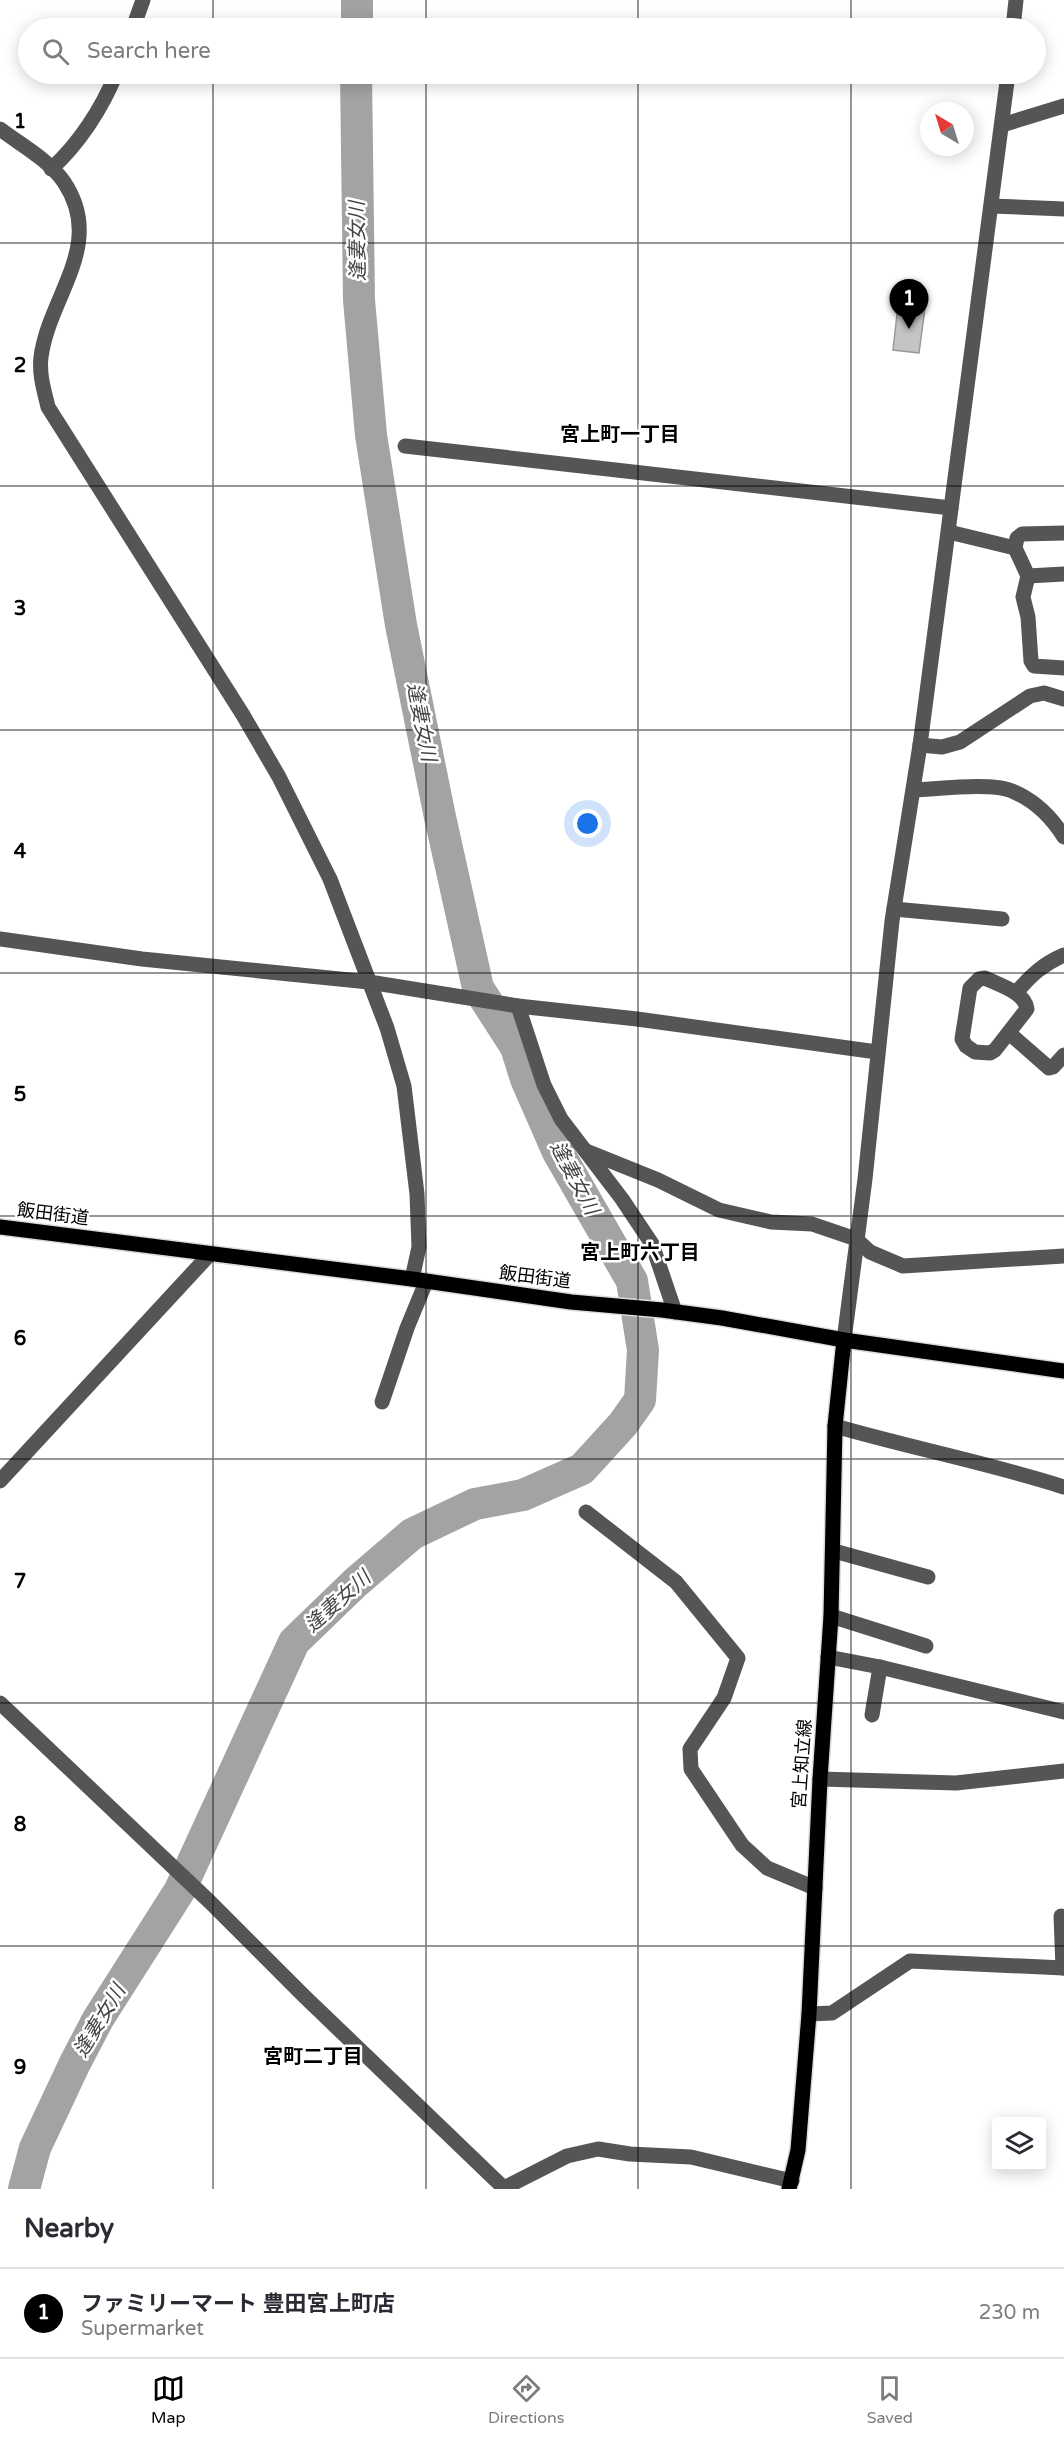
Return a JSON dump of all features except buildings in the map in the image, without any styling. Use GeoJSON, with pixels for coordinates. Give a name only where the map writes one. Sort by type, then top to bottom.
{"type":"FeatureCollection","features":[{"type":"Feature","properties":{"kind":"main road","name":"飯田街道"},"geometry":{"type":"LineString","coordinates":[[0,1227],[571,1302],[722,1318],[844,1340],[1064,1371]]}},
{"type":"Feature","properties":{"kind":"main road","name":"宮上知立線"},"geometry":{"type":"LineString","coordinates":[[790,2185],[801,2129],[809,2014],[814,1888],[820,1779],[825,1736],[834,1551],[835,1426],[844,1340]]}},
{"type":"Feature","properties":{"kind":"street"},"geometry":{"type":"LineString","coordinates":[[137,18],[143,0]]}},
{"type":"Feature","properties":{"kind":"street"},"geometry":{"type":"LineString","coordinates":[[1014,18],[1016,0]]}},
{"type":"Feature","properties":{"kind":"street"},"geometry":{"type":"LineString","coordinates":[[51,169],[86,129],[111,84]]}},
{"type":"Feature","properties":{"kind":"street"},"geometry":{"type":"LineString","coordinates":[[844,1340],[865,1179],[894,909],[914,790],[1007,84]]}},
{"type":"Feature","properties":{"kind":"street"},"geometry":{"type":"LineString","coordinates":[[1002,125],[1064,106]]}},
{"type":"Feature","properties":{"kind":"street"},"geometry":{"type":"LineString","coordinates":[[0,129],[63,181],[76,206],[80,230],[75,261],[48,329],[41,358],[41,381],[48,407],[243,715],[279,777],[330,879],[397,1057],[404,1086],[417,1194],[419,1281],[407,1328],[382,1402]]}},
{"type":"Feature","properties":{"kind":"street"},"geometry":{"type":"LineString","coordinates":[[992,206],[1064,209]]}},
{"type":"Feature","properties":{"kind":"street"},"geometry":{"type":"LineString","coordinates":[[405,446],[951,508]]}},
{"type":"Feature","properties":{"kind":"street"},"geometry":{"type":"LineString","coordinates":[[949,532],[1015,548]]}},
{"type":"Feature","properties":{"kind":"street"},"geometry":{"type":"LineString","coordinates":[[1064,533],[1022,534],[1017,538],[1015,548],[1028,576],[1023,597],[1028,617],[1031,661],[1037,667],[1064,668]]}},
{"type":"Feature","properties":{"kind":"street"},"geometry":{"type":"LineString","coordinates":[[1028,576],[1064,574]]}},
{"type":"Feature","properties":{"kind":"street"},"geometry":{"type":"LineString","coordinates":[[920,745],[942,747],[960,742],[1030,696],[1044,693],[1064,699]]}},
{"type":"Feature","properties":{"kind":"street"},"geometry":{"type":"LineString","coordinates":[[914,790],[954,788],[1011,790],[1048,817],[1064,837]]}},
{"type":"Feature","properties":{"kind":"street"},"geometry":{"type":"LineString","coordinates":[[894,909],[1002,919]]}},
{"type":"Feature","properties":{"kind":"street"},"geometry":{"type":"LineString","coordinates":[[0,939],[142,959],[369,982],[514,1005],[637,1019],[877,1052]]}},
{"type":"Feature","properties":{"kind":"street"},"geometry":{"type":"LineString","coordinates":[[1016,993],[1033,972],[1064,955]]}},
{"type":"Feature","properties":{"kind":"street"},"geometry":{"type":"LineString","coordinates":[[985,978],[1016,993],[1026,1003],[1026,1012],[1009,1033],[990,1053],[975,1052],[966,1046],[962,1039],[973,984],[985,978]]}},
{"type":"Feature","properties":{"kind":"street"},"geometry":{"type":"LineString","coordinates":[[514,1005],[544,1084],[561,1119],[622,1198],[652,1244],[669,1311]]}},
{"type":"Feature","properties":{"kind":"street"},"geometry":{"type":"LineString","coordinates":[[1009,1033],[1049,1068],[1053,1067],[1064,1054]]}},
{"type":"Feature","properties":{"kind":"street"},"geometry":{"type":"LineString","coordinates":[[586,1151],[733,1215],[771,1222],[812,1224],[856,1239],[870,1252],[903,1266],[1064,1256]]}},
{"type":"Feature","properties":{"kind":"street"},"geometry":{"type":"LineString","coordinates":[[0,1481],[210,1254]]}},
{"type":"Feature","properties":{"kind":"street"},"geometry":{"type":"LineString","coordinates":[[835,1426],[905,1446],[988,1464],[1064,1487]]}},
{"type":"Feature","properties":{"kind":"street"},"geometry":{"type":"LineString","coordinates":[[586,1512],[676,1582],[738,1658],[724,1698],[690,1749],[692,1769],[742,1845],[767,1868],[814,1888]]}},
{"type":"Feature","properties":{"kind":"street"},"geometry":{"type":"LineString","coordinates":[[834,1551],[928,1577]]}},
{"type":"Feature","properties":{"kind":"street"},"geometry":{"type":"LineString","coordinates":[[831,1616],[926,1646]]}},
{"type":"Feature","properties":{"kind":"street"},"geometry":{"type":"LineString","coordinates":[[828,1658],[880,1667],[1064,1712]]}},
{"type":"Feature","properties":{"kind":"street"},"geometry":{"type":"LineString","coordinates":[[872,1715],[880,1667]]}},
{"type":"Feature","properties":{"kind":"street"},"geometry":{"type":"LineString","coordinates":[[0,1703],[199,1891],[504,2189],[567,2156],[598,2150],[691,2157],[790,2185]]}},
{"type":"Feature","properties":{"kind":"street"},"geometry":{"type":"LineString","coordinates":[[820,1779],[956,1783],[1064,1771]]}},
{"type":"Feature","properties":{"kind":"street"},"geometry":{"type":"LineString","coordinates":[[809,2014],[832,2013],[910,1961],[1063,1968],[1061,1916]]}},
{"type":"Feature","properties":{"kind":"waterway","name":"逢妻女川"},"geometry":{"type":"LineString","coordinates":[[357,0],[357,18]]}},
{"type":"Feature","properties":{"kind":"waterway","name":"逢妻女川"},"geometry":{"type":"LineString","coordinates":[[24,2189],[35,2148],[75,2063],[98,2019],[180,1890],[294,1642],[355,1583],[412,1534],[475,1504],[523,1495],[582,1469],[623,1424],[640,1400],[643,1350],[632,1281],[558,1152],[526,1079],[516,1047],[478,988],[440,817],[401,625],[371,435],[359,300],[356,84]]}},
{"type":"Feature","properties":{"kind":"place","name":"ファミリーマート 豊田宮上町店"},"geometry":{"type":"Point","coordinates":[909,329]}},
{"type":"Feature","properties":{"kind":"district","name":"宮上町一丁目"},"geometry":{"type":"Point","coordinates":[620,435]}},
{"type":"Feature","properties":{"kind":"district","name":"宮上町六丁目"},"geometry":{"type":"Point","coordinates":[640,1253]}},
{"type":"Feature","properties":{"kind":"district","name":"宮町二丁目"},"geometry":{"type":"Point","coordinates":[313,2057]}}]}
